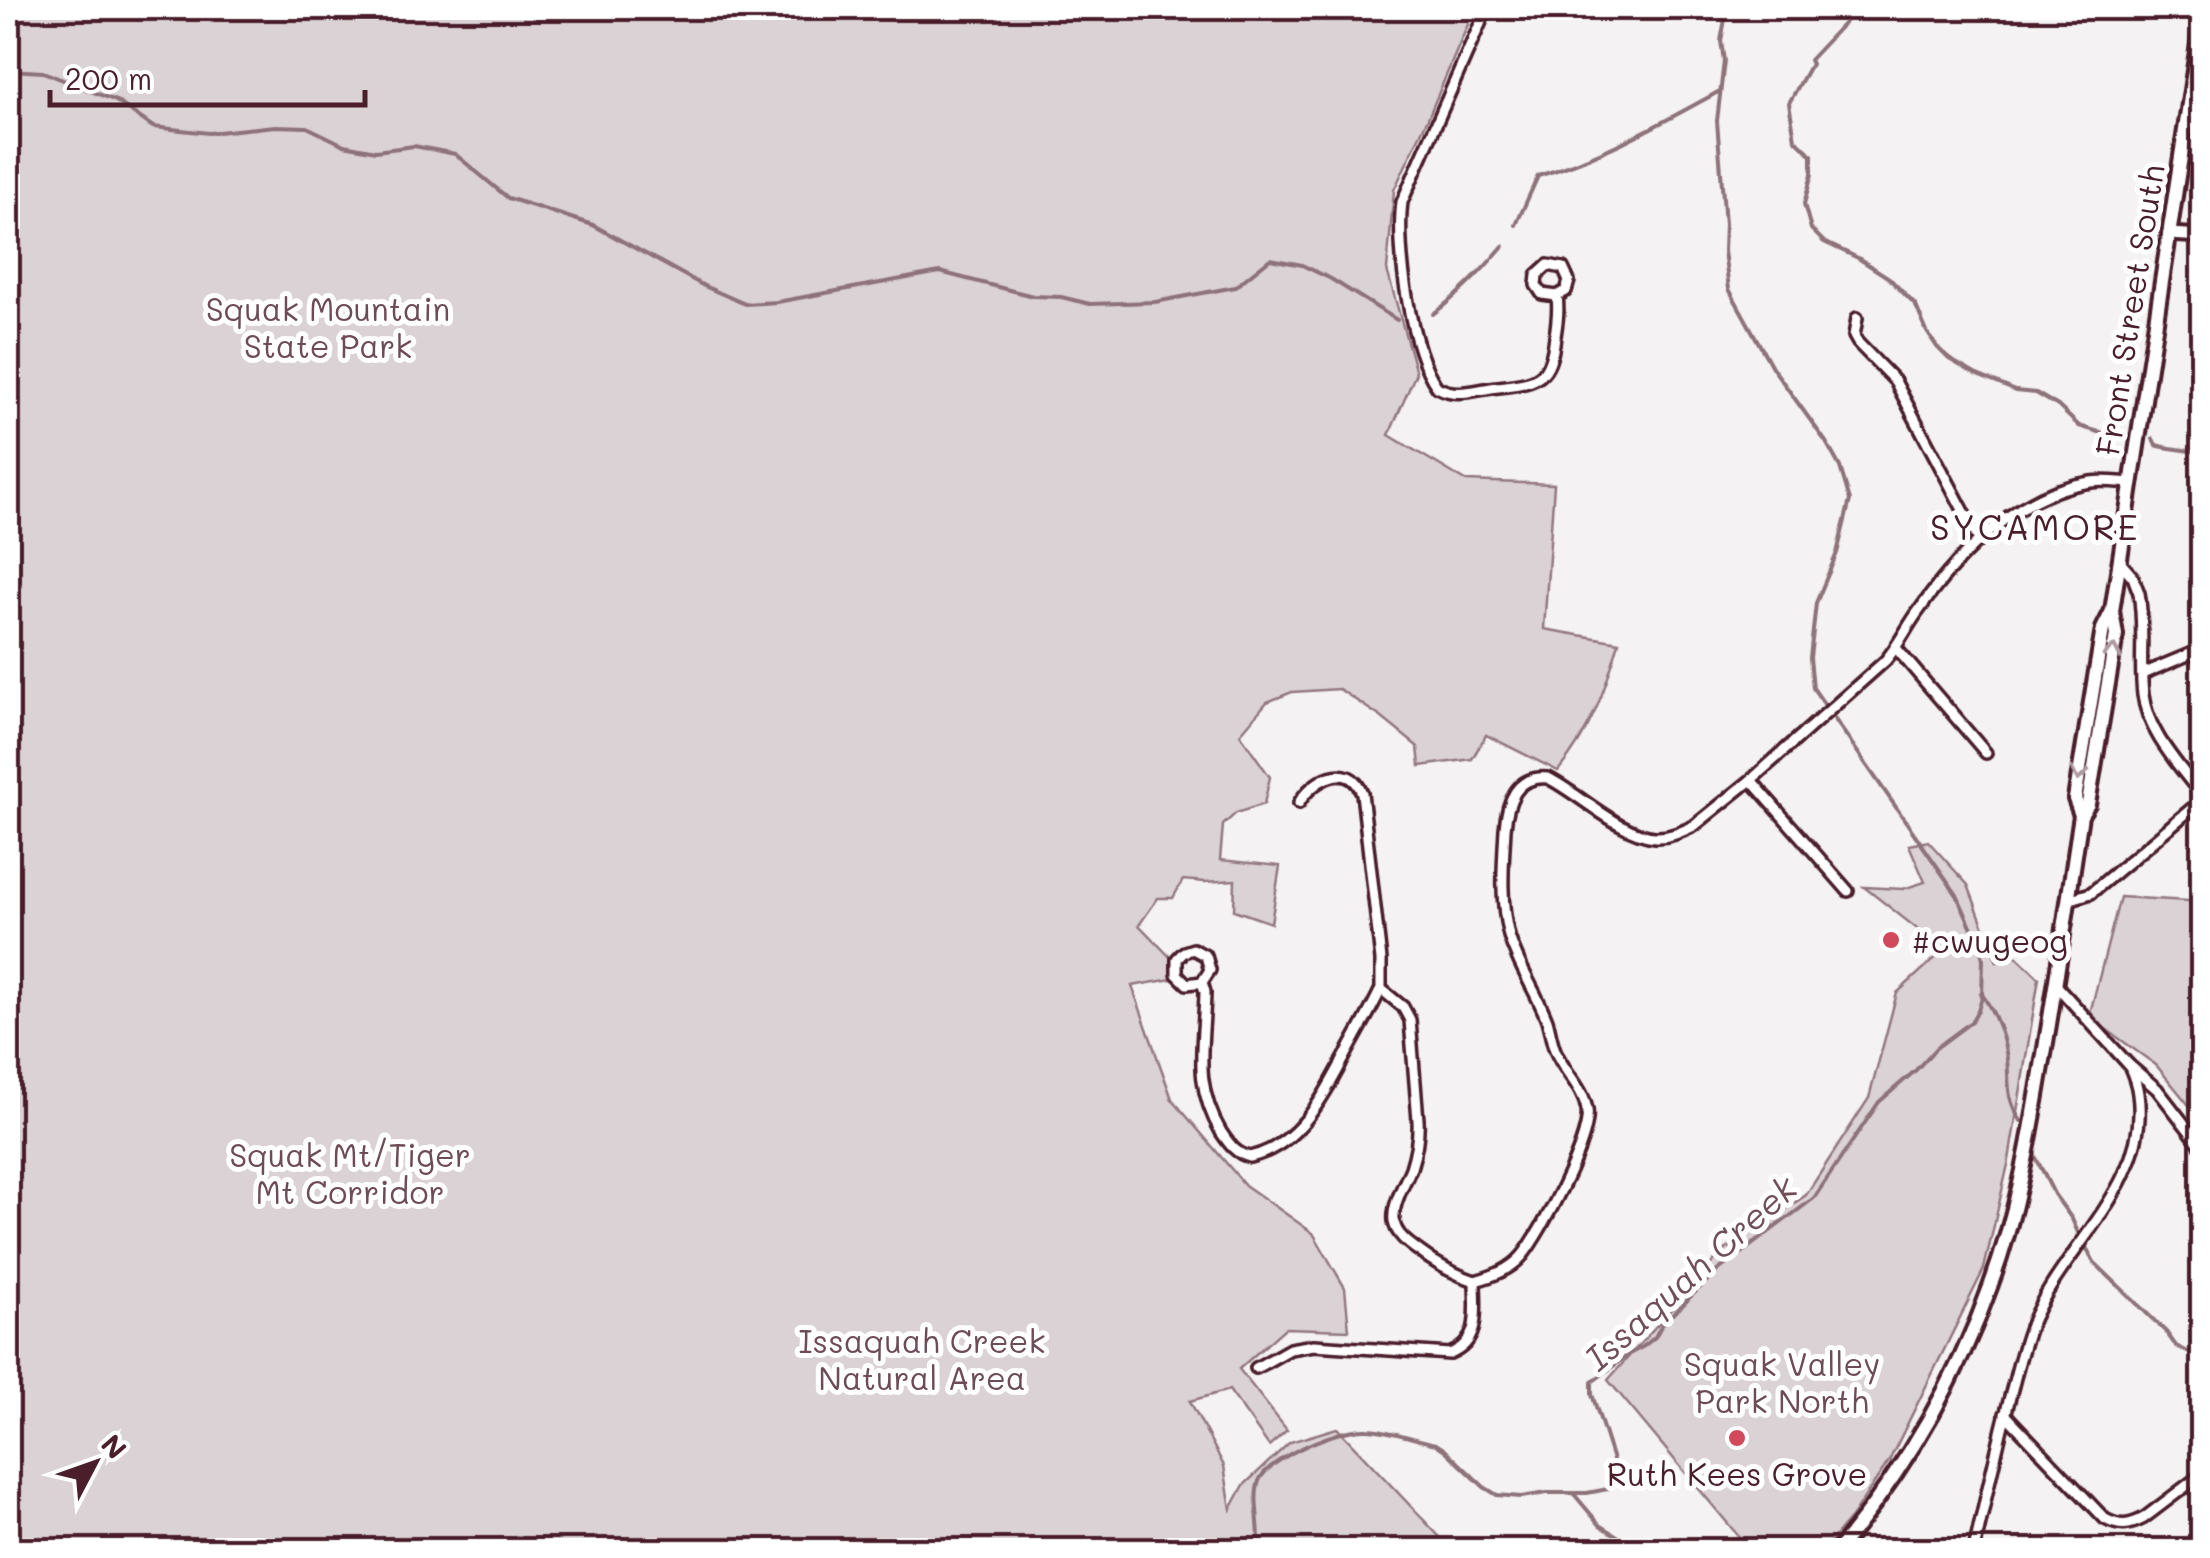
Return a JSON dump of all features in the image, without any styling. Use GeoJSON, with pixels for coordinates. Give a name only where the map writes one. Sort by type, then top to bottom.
{"type":"FeatureCollection","features":[{"type":"Feature","properties":{"kind":"main road","name":"Front Street South"},"geometry":{"type":"LineString","coordinates":[[1838,1550],[1908,1455],[1942,1396],[1990,1287],[2026,1166],[2081,815],[2075,799],[2096,716],[2103,630],[2112,611],[2202,18]]}},
{"type":"Feature","properties":{"kind":"street"},"geometry":{"type":"LineString","coordinates":[[1487,8],[1402,202],[1400,232],[1407,301],[1437,387],[1454,394],[1539,378],[1553,356],[1557,296]]}},
{"type":"Feature","properties":{"kind":"street"},"geometry":{"type":"LineString","coordinates":[[2170,234],[2202,236]]}},
{"type":"Feature","properties":{"kind":"street"},"geometry":{"type":"LineString","coordinates":[[1857,318],[1854,336],[1858,344],[1895,381],[1979,540]]}},
{"type":"Feature","properties":{"kind":"street"},"geometry":{"type":"LineString","coordinates":[[1381,989],[1403,1007],[1410,1020],[1418,1120],[1417,1146],[1394,1224],[1430,1260],[1452,1273],[1476,1280],[1501,1272],[1528,1247],[1560,1191],[1587,1130],[1588,1116],[1580,1092],[1556,1052],[1509,935],[1503,888],[1507,808],[1516,790],[1531,779],[1548,778],[1636,832],[1660,838],[1694,826],[1872,674],[1896,648],[1919,610],[1979,540],[2027,506],[2068,487],[2099,481],[2130,482]]}},
{"type":"Feature","properties":{"kind":"street"},"geometry":{"type":"LineString","coordinates":[[2068,900],[2091,893],[2202,798],[2150,720],[2143,694],[2139,593],[2133,577],[2119,561]]}},
{"type":"Feature","properties":{"kind":"street"},"geometry":{"type":"LineString","coordinates":[[1896,648],[1986,753]]}},
{"type":"Feature","properties":{"kind":"street"},"geometry":{"type":"LineString","coordinates":[[2142,674],[2202,649]]}},
{"type":"Feature","properties":{"kind":"street"},"geometry":{"type":"LineString","coordinates":[[1202,982],[1205,992],[1201,1062],[1206,1100],[1227,1142],[1243,1155],[1276,1147],[1310,1116],[1381,989],[1360,786],[1350,776],[1330,777],[1310,788],[1299,803]]}},
{"type":"Feature","properties":{"kind":"street"},"geometry":{"type":"LineString","coordinates":[[1751,780],[1848,891]]}},
{"type":"Feature","properties":{"kind":"street"},"geometry":{"type":"LineString","coordinates":[[1198,950],[1206,956],[1210,970],[1202,982],[1188,984],[1176,974],[1177,959],[1184,952],[1198,950]]}},
{"type":"Feature","properties":{"kind":"street"},"geometry":{"type":"LineString","coordinates":[[2056,985],[2157,1089],[2202,1147]]}},
{"type":"Feature","properties":{"kind":"street"},"geometry":{"type":"LineString","coordinates":[[1974,1550],[2032,1321],[2111,1197],[2132,1152],[2139,1108],[2130,1065]]}},
{"type":"Feature","properties":{"kind":"street"},"geometry":{"type":"LineString","coordinates":[[1256,1368],[1290,1349],[1314,1345],[1441,1354],[1459,1350],[1466,1346],[1474,1328],[1476,1280]]}},
{"type":"Feature","properties":{"kind":"street"},"geometry":{"type":"LineString","coordinates":[[2006,1414],[2105,1520],[2115,1525],[2134,1524],[2202,1474]]}},
{"type":"Feature","properties":{"kind":"green space"},"geometry":{"type":"Polygon","coordinates":[[[8,8],[1475,8],[1394,190],[1387,270],[1416,373],[1389,435],[1466,481],[1554,484],[1544,629],[1619,642],[1608,678],[1588,725],[1558,771],[1486,735],[1472,759],[1420,766],[1418,747],[1339,689],[1292,692],[1267,702],[1240,734],[1270,777],[1264,804],[1236,813],[1223,825],[1220,860],[1280,866],[1271,923],[1234,910],[1235,880],[1183,880],[1173,898],[1158,898],[1139,925],[1172,959],[1172,979],[1132,986],[1172,1099],[1245,1185],[1313,1233],[1345,1288],[1349,1330],[1285,1328],[1239,1369],[1287,1430],[1269,1446],[1229,1390],[1190,1401],[1224,1466],[1231,1509],[1244,1485],[1290,1442],[1337,1428],[1452,1550],[8,1550],[8,8]]]}},
{"type":"Feature","properties":{"kind":"green space","name":"Squak Valley Park North"},"geometry":{"type":"Polygon","coordinates":[[[1928,841],[1968,885],[1997,962],[2016,956],[2039,978],[2009,1160],[1984,1269],[1889,1461],[1852,1516],[1823,1550],[1750,1550],[1608,1380],[1721,1253],[1806,1195],[1869,1098],[1897,993],[1944,950],[1864,887],[1903,889],[1925,882],[1909,845],[1928,841]]]}},
{"type":"Feature","properties":{"kind":"green space"},"geometry":{"type":"Polygon","coordinates":[[[2120,897],[2188,901],[2202,909],[2202,1121],[2156,1065],[2089,1017],[2120,897]]]}},
{"type":"Feature","properties":{"kind":"waterway","name":"Issaquah Creek"},"geometry":{"type":"LineString","coordinates":[[1258,1550],[1257,1488],[1265,1472],[1307,1445],[1356,1430],[1384,1431],[1436,1444],[1497,1495],[1521,1497],[1608,1489],[1614,1475],[1613,1460],[1592,1394],[1592,1382],[1655,1337],[1662,1324],[1716,1272],[1814,1198],[1879,1102],[1936,1048],[1971,1022],[1982,997],[1980,946],[1957,895],[1813,688],[1810,658],[1816,603],[1837,553],[1850,500],[1840,467],[1826,442],[1772,367],[1729,289],[1717,121],[1724,61],[1721,41],[1727,8]]}},
{"type":"Feature","properties":{"kind":"waterway"},"geometry":{"type":"LineString","coordinates":[[1858,8],[1809,60],[1811,64],[1789,103],[1795,139],[1812,155],[1812,174],[1804,204],[1811,229],[1824,242],[1889,278],[1916,306],[1927,332],[1949,359],[2016,391],[2036,393],[2058,406],[2079,426],[2119,438]]}},
{"type":"Feature","properties":{"kind":"waterway"},"geometry":{"type":"LineString","coordinates":[[8,70],[43,72],[116,101],[153,127],[209,133],[307,127],[344,145],[376,151],[414,146],[455,154],[508,198],[593,225],[745,304],[777,302],[940,272],[1033,296],[1090,304],[1155,302],[1235,287],[1270,259],[1302,265],[1397,320]]}},
{"type":"Feature","properties":{"kind":"waterway"},"geometry":{"type":"LineString","coordinates":[[1516,225],[1538,176],[1608,149],[1720,91]]}},
{"type":"Feature","properties":{"kind":"waterway"},"geometry":{"type":"LineString","coordinates":[[1433,314],[1503,246]]}},
{"type":"Feature","properties":{"kind":"waterway"},"geometry":{"type":"LineString","coordinates":[[2153,439],[2156,445],[2196,452],[2202,461]]}},
{"type":"Feature","properties":{"kind":"waterway"},"geometry":{"type":"LineString","coordinates":[[1981,993],[2002,1036],[2010,1095],[2021,1121]]}},
{"type":"Feature","properties":{"kind":"waterway"},"geometry":{"type":"LineString","coordinates":[[2035,1156],[2079,1235]]}},
{"type":"Feature","properties":{"kind":"waterway"},"geometry":{"type":"LineString","coordinates":[[2087,1249],[2094,1262],[2176,1346],[2196,1356],[2202,1365]]}},
{"type":"Feature","properties":{"kind":"waterway"},"geometry":{"type":"LineString","coordinates":[[1573,1493],[1600,1525],[1634,1550]]}},
{"type":"Feature","properties":{"kind":"place","name":"#cwugeog"},"geometry":{"type":"Point","coordinates":[1891,940]}},
{"type":"Feature","properties":{"kind":"place","name":"Ruth Kees Grove"},"geometry":{"type":"Point","coordinates":[1737,1438]}},
{"type":"Feature","properties":{"kind":"district","name":"SYCAMORE"},"geometry":{"type":"Point","coordinates":[2035,526]}},
{"type":"Feature","properties":{"kind":"park label","name":"Squak Mountain State Park"},"geometry":{"type":"Point","coordinates":[328,326]}},
{"type":"Feature","properties":{"kind":"park label","name":"Squak Mt/Tiger Mt Corridor"},"geometry":{"type":"Point","coordinates":[350,1172]}},
{"type":"Feature","properties":{"kind":"park label","name":"Issaquah Creek Natural Area"},"geometry":{"type":"Point","coordinates":[922,1358]}}]}
